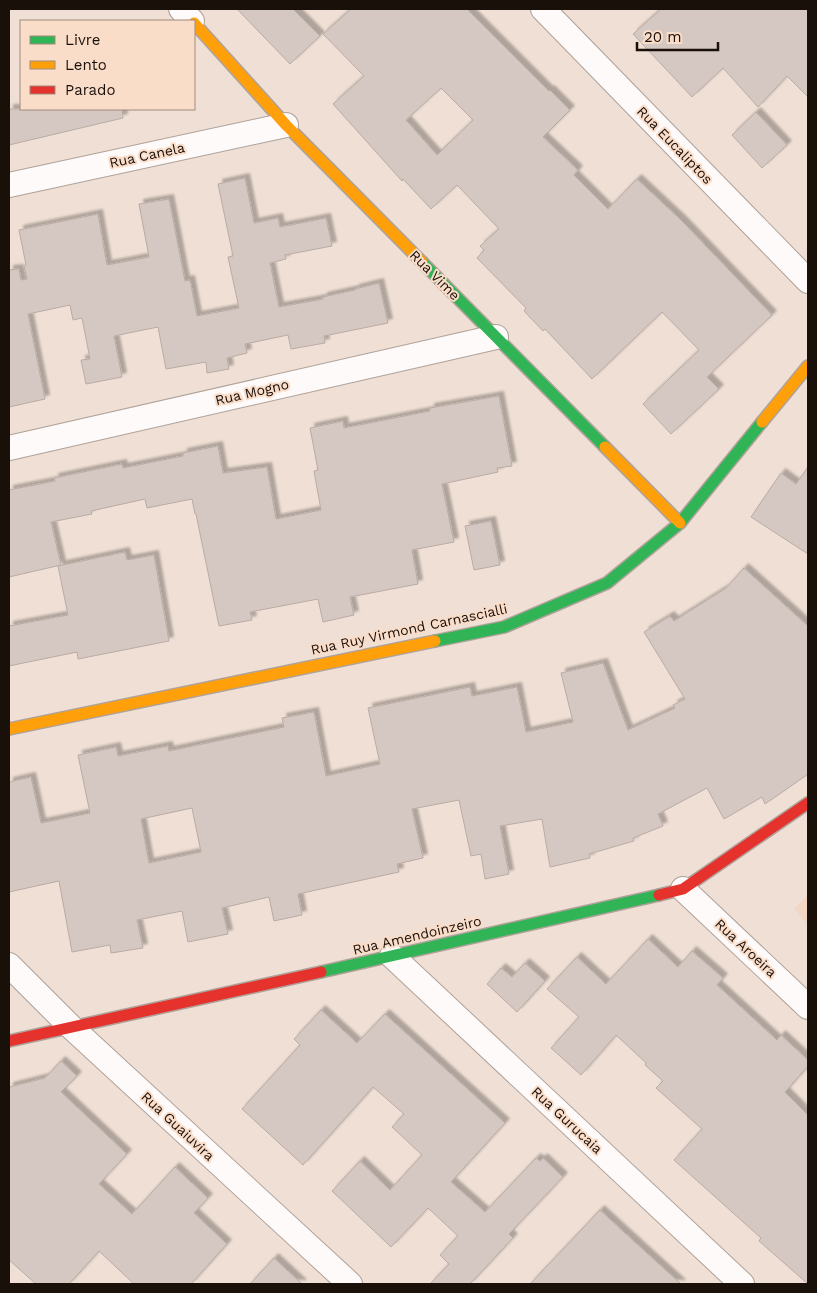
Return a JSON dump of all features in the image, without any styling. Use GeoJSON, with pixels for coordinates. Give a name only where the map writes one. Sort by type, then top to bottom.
{"type":"FeatureCollection","features":[{"type":"Feature","properties":{"kind":"street","name":"Rua Vime"},"geometry":{"type":"LineString","coordinates":[[181,9],[191,20]]}},
{"type":"Feature","properties":{"kind":"street","name":"Rua Eucaliptos"},"geometry":{"type":"LineString","coordinates":[[543,9],[808,281]]}},
{"type":"Feature","properties":{"kind":"street","name":"Rua Vime"},"geometry":{"type":"LineString","coordinates":[[195,24],[286,125],[680,523]]}},
{"type":"Feature","properties":{"kind":"street","name":"Rua Canela"},"geometry":{"type":"LineString","coordinates":[[9,185],[286,125]]}},
{"type":"Feature","properties":{"kind":"street","name":"Rua Mogno"},"geometry":{"type":"LineString","coordinates":[[9,448],[496,337]]}},
{"type":"Feature","properties":{"kind":"street","name":"Rua Ruy Virmond Carnascialli"},"geometry":{"type":"LineString","coordinates":[[9,729],[504,626],[607,583],[680,523],[808,366]]}},
{"type":"Feature","properties":{"kind":"street","name":"Rua Amendoinzeiro"},"geometry":{"type":"LineString","coordinates":[[9,1040],[392,956],[683,889],[808,803]]}},
{"type":"Feature","properties":{"kind":"street","name":"Rua Aroeira"},"geometry":{"type":"LineString","coordinates":[[683,889],[808,1007]]}},
{"type":"Feature","properties":{"kind":"street","name":"Rua Gurucaia"},"geometry":{"type":"LineString","coordinates":[[392,956],[742,1284]]}},
{"type":"Feature","properties":{"kind":"street","name":"Rua Guaiuvira"},"geometry":{"type":"LineString","coordinates":[[9,966],[71,1027],[350,1284]]}},
{"type":"Feature","properties":{"kind":"shaded area"},"geometry":{"type":"Polygon","coordinates":[[[808,895],[808,925],[794,909],[808,895]]]}},
{"type":"Feature","properties":{"kind":"building"},"geometry":{"type":"Polygon","coordinates":[[[237,9],[293,9],[320,36],[290,64],[237,9]]]}},
{"type":"Feature","properties":{"kind":"building"},"geometry":{"type":"Polygon","coordinates":[[[351,9],[467,9],[570,110],[543,137],[578,170],[574,175],[608,209],[637,179],[682,221],[772,315],[707,377],[719,389],[671,434],[643,404],[699,350],[662,312],[592,379],[545,329],[543,331],[524,311],[526,308],[477,258],[484,250],[480,246],[499,229],[457,185],[431,209],[403,179],[402,181],[333,104],[364,76],[323,34],[351,9]],[[441,88],[406,120],[437,155],[473,120],[441,88]]]}},
{"type":"Feature","properties":{"kind":"building"},"geometry":{"type":"Polygon","coordinates":[[[661,9],[808,9],[808,97],[787,76],[758,107],[723,68],[692,97],[633,34],[661,9]]]}},
{"type":"Feature","properties":{"kind":"building"},"geometry":{"type":"Polygon","coordinates":[[[9,109],[122,110],[123,118],[9,145],[9,109]]]}},
{"type":"Feature","properties":{"kind":"building"},"geometry":{"type":"Polygon","coordinates":[[[756,112],[787,145],[762,168],[732,135],[756,112]]]}},
{"type":"Feature","properties":{"kind":"building"},"geometry":{"type":"Polygon","coordinates":[[[245,178],[254,223],[278,218],[280,227],[326,218],[332,246],[285,255],[286,259],[270,263],[279,307],[323,299],[323,297],[379,283],[388,323],[324,336],[325,343],[291,349],[288,335],[245,344],[247,353],[227,358],[229,369],[207,373],[206,362],[166,369],[158,327],[114,336],[122,377],[86,384],[81,360],[90,359],[82,318],[73,320],[70,305],[28,314],[45,399],[9,407],[9,270],[19,269],[21,280],[27,279],[19,230],[98,214],[107,265],[149,257],[139,204],[169,199],[185,281],[190,280],[197,316],[239,308],[228,257],[233,256],[218,184],[245,178]]]}},
{"type":"Feature","properties":{"kind":"building"},"geometry":{"type":"Polygon","coordinates":[[[499,396],[512,466],[497,468],[498,472],[442,484],[454,542],[412,550],[418,584],[350,597],[354,615],[323,622],[318,599],[250,612],[252,620],[219,626],[192,499],[147,508],[145,499],[91,511],[92,514],[51,522],[61,565],[9,577],[9,490],[55,481],[54,478],[122,464],[123,468],[183,456],[183,453],[218,446],[223,473],[267,467],[276,519],[321,510],[314,471],[318,470],[310,428],[343,421],[344,428],[430,411],[430,408],[499,396]]]}},
{"type":"Feature","properties":{"kind":"building"},"geometry":{"type":"Polygon","coordinates":[[[808,467],[808,554],[751,517],[781,473],[796,484],[808,467]]]}},
{"type":"Feature","properties":{"kind":"building"},"geometry":{"type":"Polygon","coordinates":[[[491,521],[500,565],[474,570],[465,526],[491,521]]]}},
{"type":"Feature","properties":{"kind":"building"},"geometry":{"type":"Polygon","coordinates":[[[125,552],[127,560],[154,555],[169,641],[78,659],[77,652],[9,666],[9,626],[68,615],[58,566],[125,552]]]}},
{"type":"Feature","properties":{"kind":"building"},"geometry":{"type":"Polygon","coordinates":[[[744,568],[808,626],[808,774],[765,804],[762,797],[724,819],[707,788],[658,814],[663,826],[633,838],[634,841],[589,854],[590,858],[550,867],[542,819],[500,826],[509,874],[485,879],[481,854],[471,856],[459,800],[412,809],[423,858],[397,864],[399,872],[298,894],[302,915],[274,921],[269,897],[222,908],[228,934],[188,942],[182,911],[137,920],[143,948],[111,953],[110,945],[72,952],[59,881],[9,892],[9,782],[31,777],[41,823],[90,813],[78,755],[116,747],[118,756],[168,746],[169,751],[284,727],[282,718],[314,712],[326,776],[380,764],[368,708],[470,687],[472,696],[517,687],[526,732],[573,722],[561,673],[603,663],[628,730],[675,708],[673,705],[685,699],[644,632],[670,616],[674,621],[726,588],[744,568]],[[192,808],[141,819],[149,863],[201,852],[192,808]]]}},
{"type":"Feature","properties":{"kind":"building"},"geometry":{"type":"Polygon","coordinates":[[[648,939],[678,967],[692,951],[723,978],[717,985],[777,1040],[781,1035],[808,1060],[808,1066],[785,1092],[808,1115],[808,1284],[759,1241],[761,1238],[674,1160],[702,1129],[656,1088],[663,1081],[616,1035],[581,1075],[551,1048],[579,1017],[547,989],[577,957],[606,984],[648,939]]]}},
{"type":"Feature","properties":{"kind":"building"},"geometry":{"type":"Polygon","coordinates":[[[525,963],[545,981],[517,1012],[487,984],[501,968],[512,977],[525,963]]]}},
{"type":"Feature","properties":{"kind":"building"},"geometry":{"type":"Polygon","coordinates":[[[321,1010],[357,1043],[385,1014],[505,1123],[451,1182],[485,1212],[536,1158],[540,1161],[543,1158],[563,1177],[509,1234],[513,1238],[470,1284],[430,1284],[449,1264],[440,1255],[458,1236],[428,1208],[391,1247],[332,1191],[360,1161],[390,1190],[422,1155],[392,1127],[404,1114],[373,1087],[303,1165],[242,1109],[300,1045],[294,1039],[321,1010]]]}},
{"type":"Feature","properties":{"kind":"building"},"geometry":{"type":"Polygon","coordinates":[[[61,1061],[77,1076],[61,1092],[127,1154],[99,1184],[132,1214],[175,1167],[208,1198],[194,1213],[227,1244],[191,1284],[134,1284],[99,1251],[69,1284],[36,1284],[9,1260],[9,1087],[45,1078],[61,1061]]]}},
{"type":"Feature","properties":{"kind":"building"},"geometry":{"type":"Polygon","coordinates":[[[600,1210],[626,1234],[681,1284],[530,1284],[600,1210]]]}},
{"type":"Feature","properties":{"kind":"building"},"geometry":{"type":"Polygon","coordinates":[[[274,1258],[302,1284],[250,1284],[274,1258]]]}},
{"type":"Feature","properties":{"kind":"traffic: fast"},"geometry":{"type":"LineString","coordinates":[[422,262],[605,447]]}},
{"type":"Feature","properties":{"kind":"traffic: fast"},"geometry":{"type":"LineString","coordinates":[[435,641],[504,627],[607,583],[680,523],[762,422]]}},
{"type":"Feature","properties":{"kind":"traffic: fast"},"geometry":{"type":"LineString","coordinates":[[321,972],[659,895]]}},
{"type":"Feature","properties":{"kind":"traffic: slow"},"geometry":{"type":"LineString","coordinates":[[195,24],[286,125],[422,262]]}},
{"type":"Feature","properties":{"kind":"traffic: slow"},"geometry":{"type":"LineString","coordinates":[[762,422],[808,366]]}},
{"type":"Feature","properties":{"kind":"traffic: slow"},"geometry":{"type":"LineString","coordinates":[[605,447],[680,523]]}},
{"type":"Feature","properties":{"kind":"traffic: slow"},"geometry":{"type":"LineString","coordinates":[[9,729],[435,641]]}},
{"type":"Feature","properties":{"kind":"traffic: jam"},"geometry":{"type":"LineString","coordinates":[[659,895],[683,889],[808,803]]}},
{"type":"Feature","properties":{"kind":"traffic: jam"},"geometry":{"type":"LineString","coordinates":[[9,1041],[321,972]]}}]}
